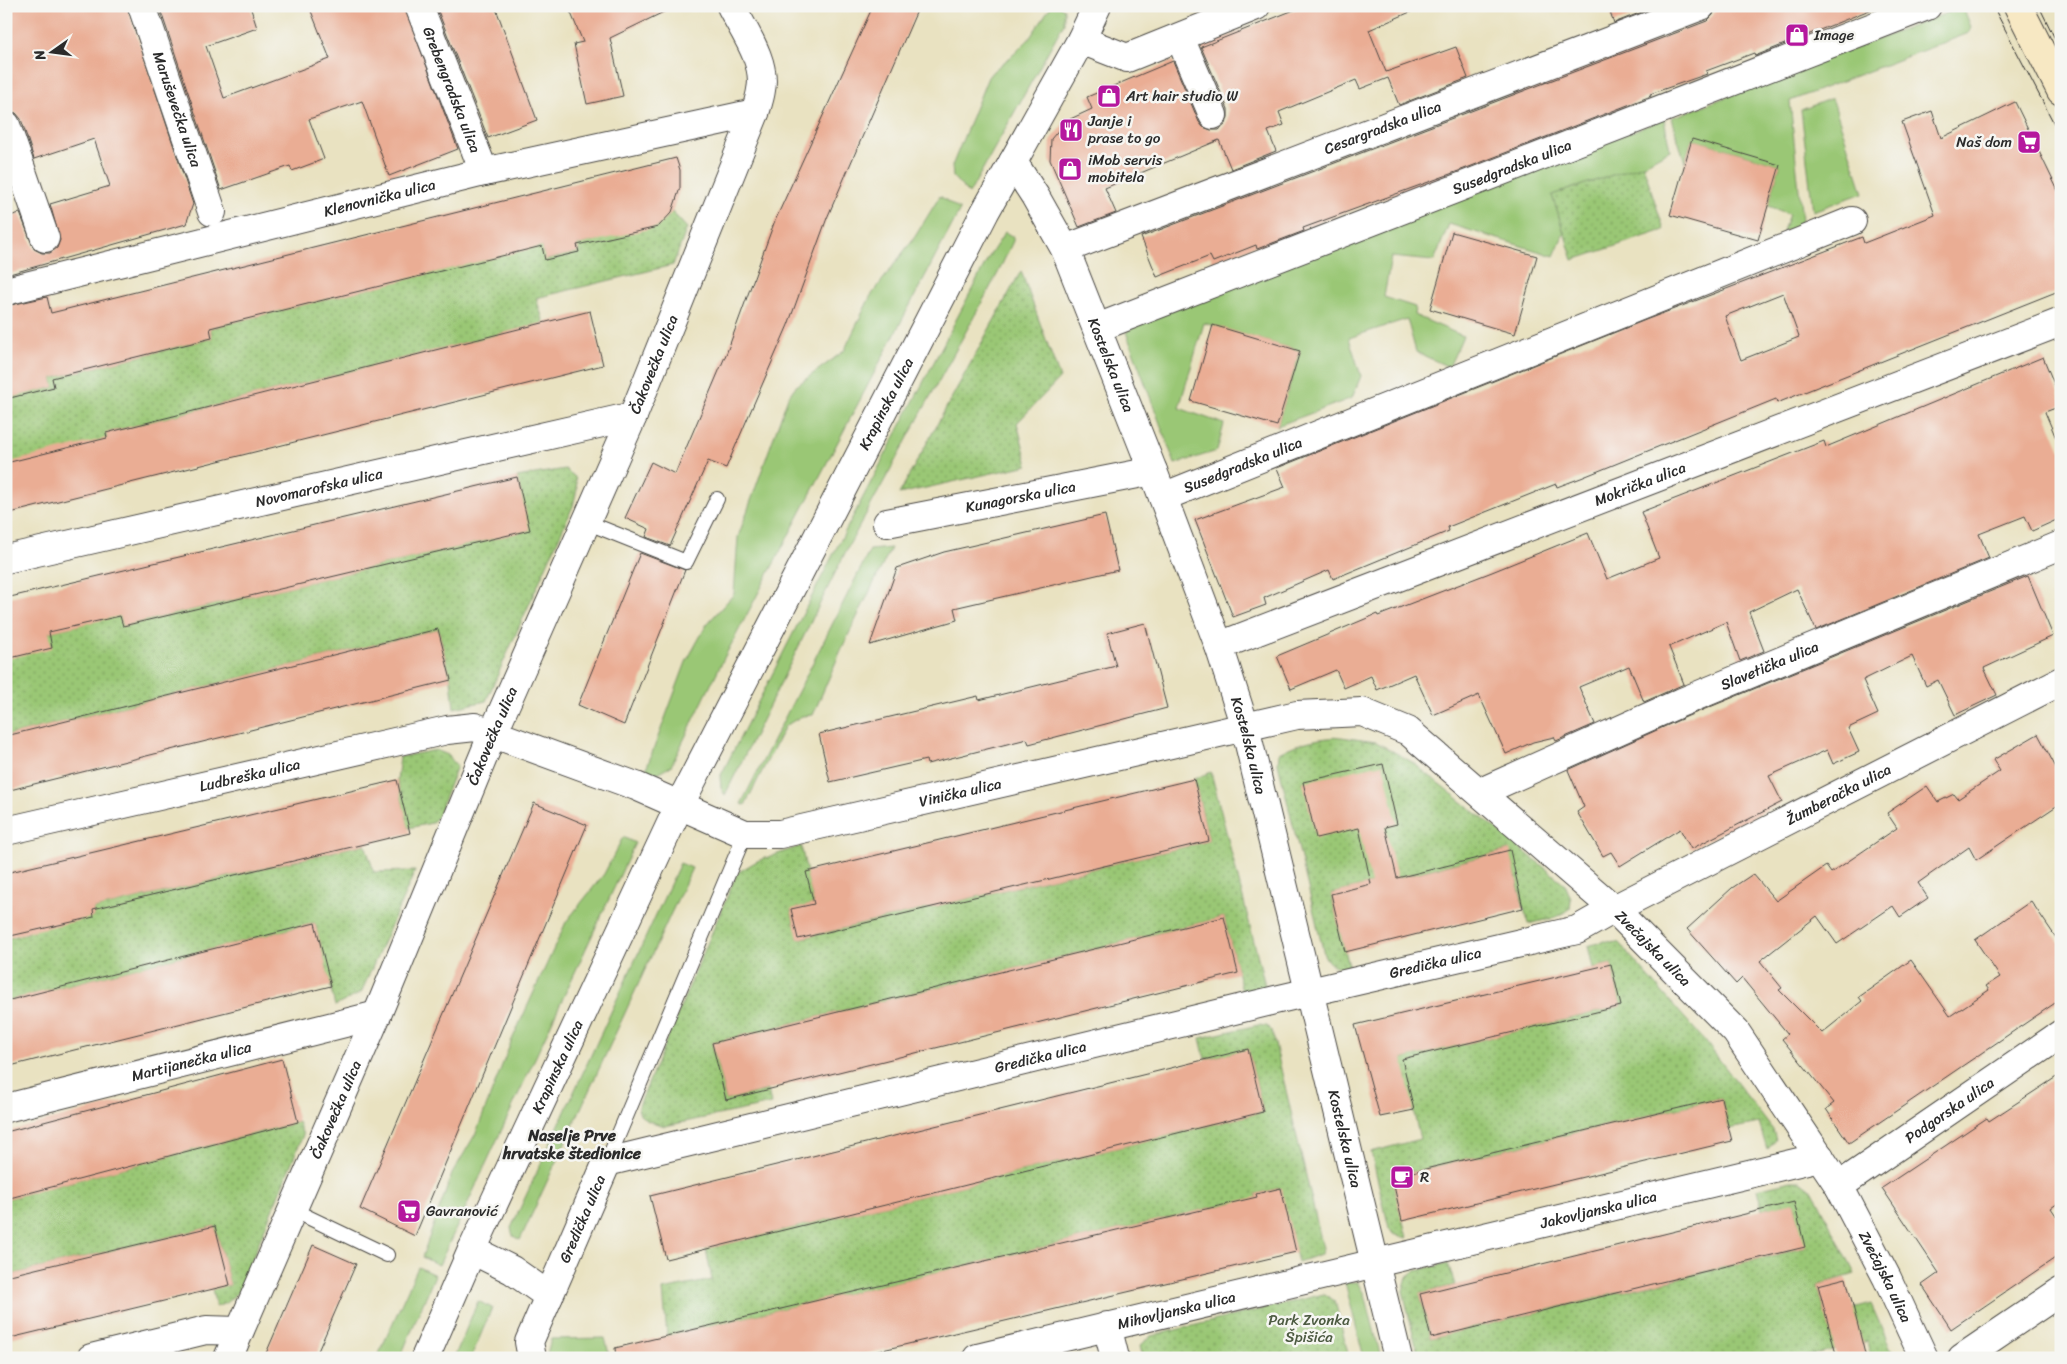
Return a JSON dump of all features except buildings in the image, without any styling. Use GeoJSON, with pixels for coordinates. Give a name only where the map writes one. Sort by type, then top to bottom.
{"type":"FeatureCollection","features":[{"type":"Feature","properties":{"kind":"main road"},"geometry":{"type":"LineString","coordinates":[[2018,6],[2061,92]]}},
{"type":"Feature","properties":{"kind":"street","name":"Maruševečka ulica"},"geometry":{"type":"LineString","coordinates":[[142,6],[212,212]]}},
{"type":"Feature","properties":{"kind":"street","name":"Grebengradska ulica"},"geometry":{"type":"LineString","coordinates":[[419,6],[484,172]]}},
{"type":"Feature","properties":{"kind":"street","name":"Čakovečka ulica"},"geometry":{"type":"LineString","coordinates":[[228,1358],[377,1015],[493,733],[633,416],[755,113],[762,89],[760,70],[755,53],[731,6]]}},
{"type":"Feature","properties":{"kind":"street","name":"Krapinska ulica"},"geometry":{"type":"LineString","coordinates":[[425,1358],[472,1250],[680,804],[971,238],[1081,40],[1097,6]]}},
{"type":"Feature","properties":{"kind":"street"},"geometry":{"type":"LineString","coordinates":[[1081,40],[1127,58],[1256,6]]}},
{"type":"Feature","properties":{"kind":"street","name":"Cesargradska ulica"},"geometry":{"type":"LineString","coordinates":[[1065,249],[1701,6]]}},
{"type":"Feature","properties":{"kind":"street","name":"Susedgradska ulica"},"geometry":{"type":"LineString","coordinates":[[1097,328],[1927,6]]}},
{"type":"Feature","properties":{"kind":"street"},"geometry":{"type":"LineString","coordinates":[[1180,38],[1212,116]]}},
{"type":"Feature","properties":{"kind":"street","name":"Klenovnička ulica"},"geometry":{"type":"LineString","coordinates":[[6,291],[484,172],[755,113]]}},
{"type":"Feature","properties":{"kind":"street"},"geometry":{"type":"LineString","coordinates":[[6,125],[45,238]]}},
{"type":"Feature","properties":{"kind":"street","name":"Kostelska ulica"},"geometry":{"type":"LineString","coordinates":[[1013,162],[1036,196],[1065,249],[1154,471],[1219,646],[1245,727],[1398,1358]]}},
{"type":"Feature","properties":{"kind":"street","name":"Susedgradska ulica"},"geometry":{"type":"LineString","coordinates":[[1163,497],[1852,221]]}},
{"type":"Feature","properties":{"kind":"street","name":"Mokrička ulica"},"geometry":{"type":"LineString","coordinates":[[1219,646],[1638,486],[2025,334],[2057,329]]}},
{"type":"Feature","properties":{"kind":"street","name":"Novomarofska ulica"},"geometry":{"type":"LineString","coordinates":[[6,559],[633,416]]}},
{"type":"Feature","properties":{"kind":"street","name":"Kunagorska ulica"},"geometry":{"type":"LineString","coordinates":[[887,523],[1154,471]]}},
{"type":"Feature","properties":{"kind":"street","name":"Slavetička ulica"},"geometry":{"type":"LineString","coordinates":[[1481,792],[1682,702],[2061,545]]}},
{"type":"Feature","properties":{"kind":"street","name":"Žumberačka ulica"},"geometry":{"type":"LineString","coordinates":[[1614,909],[2061,681]]}},
{"type":"Feature","properties":{"kind":"street","name":"Zvečajska ulica"},"geometry":{"type":"LineString","coordinates":[[1245,727],[1297,715],[1362,712],[1408,730],[1614,909],[1736,1032],[1838,1186],[1887,1278],[1924,1358]]}},
{"type":"Feature","properties":{"kind":"street","name":"Ludbreška ulica"},"geometry":{"type":"LineString","coordinates":[[6,831],[447,730],[474,727],[493,733]]}},
{"type":"Feature","properties":{"kind":"street","name":"Vinička ulica"},"geometry":{"type":"LineString","coordinates":[[680,804],[745,834],[780,834],[1245,727]]}},
{"type":"Feature","properties":{"kind":"street"},"geometry":{"type":"LineString","coordinates":[[493,733],[680,804]]}},
{"type":"Feature","properties":{"kind":"street","name":"Gredička ulica"},"geometry":{"type":"LineString","coordinates":[[528,1352],[606,1162],[1310,992],[1578,930],[1614,909]]}},
{"type":"Feature","properties":{"kind":"street","name":"Martijanečka ulica"},"geometry":{"type":"LineString","coordinates":[[6,1108],[377,1015]]}},
{"type":"Feature","properties":{"kind":"street","name":"Podgorska ulica"},"geometry":{"type":"LineString","coordinates":[[1838,1186],[2061,1034]]}},
{"type":"Feature","properties":{"kind":"street","name":"Jakovljanska ulica"},"geometry":{"type":"LineString","coordinates":[[1375,1263],[1820,1157]]}},
{"type":"Feature","properties":{"kind":"street"},"geometry":{"type":"LineString","coordinates":[[472,1250],[512,1270],[550,1296]]}},
{"type":"Feature","properties":{"kind":"street","name":"Mihovljanska ulica"},"geometry":{"type":"LineString","coordinates":[[978,1358],[1375,1263]]}},
{"type":"Feature","properties":{"kind":"street"},"geometry":{"type":"LineString","coordinates":[[1962,1358],[2061,1291]]}},
{"type":"Feature","properties":{"kind":"street"},"geometry":{"type":"LineString","coordinates":[[1107,1326],[1115,1358]]}},
{"type":"Feature","properties":{"kind":"street"},"geometry":{"type":"LineString","coordinates":[[91,1358],[206,1330],[239,1331]]}},
{"type":"Feature","properties":{"kind":"lane"},"geometry":{"type":"LineString","coordinates":[[586,522],[686,562],[717,499]]}},
{"type":"Feature","properties":{"kind":"lane"},"geometry":{"type":"LineString","coordinates":[[606,1162],[745,834]]}},
{"type":"Feature","properties":{"kind":"lane"},"geometry":{"type":"LineString","coordinates":[[293,1210],[387,1255]]}},
{"type":"Feature","properties":{"kind":"green space"},"geometry":{"type":"Polygon","coordinates":[[[1051,6],[1059,6],[1064,9],[1064,23],[969,194],[953,177],[952,166],[988,77],[1029,39],[1051,6]]]}},
{"type":"Feature","properties":{"kind":"green space"},"geometry":{"type":"Polygon","coordinates":[[[1963,7],[1971,27],[1969,33],[1790,101],[1802,220],[1799,229],[1783,231],[1789,214],[1768,206],[1780,165],[1692,139],[1685,162],[1671,118],[1963,7]]]}},
{"type":"Feature","properties":{"kind":"green space"},"geometry":{"type":"Polygon","coordinates":[[[1832,98],[1863,193],[1813,211],[1801,110],[1832,98]]]}},
{"type":"Feature","properties":{"kind":"green space"},"geometry":{"type":"Polygon","coordinates":[[[1664,119],[1670,150],[1643,165],[1552,195],[1564,233],[1554,256],[1449,224],[1434,261],[1391,257],[1384,297],[1415,307],[1414,315],[1463,336],[1449,367],[1416,352],[1407,319],[1349,338],[1361,376],[1352,398],[1277,426],[1300,351],[1204,323],[1179,408],[1224,424],[1217,451],[1175,464],[1126,332],[1139,323],[1664,119]]]}},
{"type":"Feature","properties":{"kind":"green space"},"geometry":{"type":"Polygon","coordinates":[[[1643,165],[1664,230],[1573,260],[1552,195],[1643,165]]]}},
{"type":"Feature","properties":{"kind":"green space"},"geometry":{"type":"Polygon","coordinates":[[[940,196],[960,210],[723,660],[671,766],[658,772],[645,772],[686,662],[707,624],[734,594],[738,537],[788,397],[795,387],[844,351],[870,297],[916,235],[940,196]]]}},
{"type":"Feature","properties":{"kind":"green space"},"geometry":{"type":"Polygon","coordinates":[[[672,212],[687,228],[673,265],[536,298],[544,323],[106,433],[110,451],[9,473],[6,460],[6,387],[17,396],[54,387],[52,378],[212,338],[210,328],[542,245],[546,260],[579,252],[577,245],[608,237],[672,212]]]}},
{"type":"Feature","properties":{"kind":"green space"},"geometry":{"type":"Polygon","coordinates":[[[1005,232],[1013,237],[1013,241],[998,273],[848,547],[725,795],[721,788],[720,777],[837,547],[990,255],[1005,232]]]}},
{"type":"Feature","properties":{"kind":"green space"},"geometry":{"type":"Polygon","coordinates":[[[1021,271],[1060,378],[1017,423],[1028,465],[899,494],[1021,271]]]}},
{"type":"Feature","properties":{"kind":"green space"},"geometry":{"type":"Polygon","coordinates":[[[565,469],[575,477],[577,489],[573,506],[486,701],[454,708],[451,680],[438,629],[6,736],[6,659],[49,632],[120,615],[123,626],[529,530],[517,477],[565,469]]]}},
{"type":"Feature","properties":{"kind":"green space"},"geometry":{"type":"Polygon","coordinates":[[[891,548],[841,650],[813,715],[802,716],[785,726],[745,805],[741,804],[870,550],[891,548]]]}},
{"type":"Feature","properties":{"kind":"green space"},"geometry":{"type":"Polygon","coordinates":[[[1341,737],[1376,742],[1412,762],[1565,884],[1571,899],[1570,909],[1554,918],[1528,924],[1509,850],[1331,894],[1349,966],[1341,967],[1331,964],[1324,954],[1278,763],[1279,753],[1301,743],[1341,737]]]}},
{"type":"Feature","properties":{"kind":"green space"},"geometry":{"type":"Polygon","coordinates":[[[436,750],[448,755],[457,766],[437,817],[432,823],[408,828],[397,780],[400,757],[436,750]]]}},
{"type":"Feature","properties":{"kind":"green space"},"geometry":{"type":"Polygon","coordinates":[[[1211,772],[1266,989],[1243,995],[1224,917],[712,1043],[726,1100],[768,1090],[771,1104],[665,1126],[648,1121],[640,1115],[638,1108],[737,873],[757,861],[801,846],[814,904],[791,910],[799,939],[1209,841],[1194,779],[1211,772]]]}},
{"type":"Feature","properties":{"kind":"green space"},"geometry":{"type":"Polygon","coordinates":[[[623,837],[635,843],[439,1265],[422,1257],[452,1174],[476,1133],[511,1042],[566,922],[604,874],[623,837]]]}},
{"type":"Feature","properties":{"kind":"green space"},"geometry":{"type":"Polygon","coordinates":[[[365,844],[374,872],[415,871],[361,993],[335,1006],[315,923],[6,1001],[6,939],[28,933],[25,918],[94,917],[93,909],[365,844]]]}},
{"type":"Feature","properties":{"kind":"green space"},"geometry":{"type":"Polygon","coordinates":[[[680,863],[692,868],[520,1240],[513,1236],[511,1228],[680,863]]]}},
{"type":"Feature","properties":{"kind":"green space"},"geometry":{"type":"Polygon","coordinates":[[[1605,941],[1619,943],[1705,1041],[1773,1130],[1776,1140],[1767,1150],[1759,1123],[1729,1129],[1721,1098],[1392,1177],[1407,1238],[1393,1234],[1389,1228],[1371,1152],[1420,1139],[1401,1059],[1621,1006],[1611,964],[1593,968],[1588,946],[1605,941]]]}},
{"type":"Feature","properties":{"kind":"green space"},"geometry":{"type":"Polygon","coordinates":[[[1258,1025],[1267,1026],[1272,1031],[1323,1248],[1321,1254],[1298,1262],[1280,1188],[1256,1194],[1260,1212],[1232,1203],[667,1336],[663,1290],[712,1280],[706,1249],[1263,1112],[1248,1050],[1205,1059],[1200,1038],[1258,1025]]]}},
{"type":"Feature","properties":{"kind":"green space"},"geometry":{"type":"Polygon","coordinates":[[[298,1122],[303,1135],[239,1291],[226,1303],[216,1307],[212,1289],[230,1285],[215,1226],[6,1276],[6,1199],[298,1122]]]}},
{"type":"Feature","properties":{"kind":"green space"},"geometry":{"type":"Polygon","coordinates":[[[1791,1181],[1800,1181],[1813,1191],[1855,1274],[1818,1285],[1826,1316],[1871,1304],[1895,1358],[1871,1358],[1867,1341],[1800,1358],[1419,1358],[1403,1291],[1407,1277],[1416,1271],[1448,1263],[1455,1285],[1420,1294],[1431,1338],[1804,1248],[1794,1203],[1762,1210],[1757,1189],[1791,1181]]]}},
{"type":"Feature","properties":{"kind":"green space"},"geometry":{"type":"Polygon","coordinates":[[[418,1267],[435,1275],[400,1358],[377,1358],[418,1267]]]}},
{"type":"Feature","properties":{"kind":"green space"},"geometry":{"type":"Polygon","coordinates":[[[1345,1282],[1358,1282],[1365,1294],[1381,1358],[1364,1358],[1345,1282]]]}},
{"type":"Feature","properties":{"kind":"green space","name":"Park Zvonka Špišića"},"geometry":{"type":"Polygon","coordinates":[[[1324,1294],[1335,1301],[1349,1358],[1143,1358],[1140,1346],[1151,1336],[1324,1294]]]}},
{"type":"Feature","properties":{"kind":"green space"},"geometry":{"type":"Polygon","coordinates":[[[478,1301],[492,1308],[471,1358],[454,1358],[478,1301]]]}},
{"type":"Feature","properties":{"kind":"green space"},"geometry":{"type":"Polygon","coordinates":[[[605,1338],[610,1358],[546,1358],[551,1339],[605,1338]]]}},
{"type":"Feature","properties":{"kind":"tram line"},"geometry":{"type":"LineString","coordinates":[[1993,6],[2061,137]]}},
{"type":"Feature","properties":{"kind":"tram line"},"geometry":{"type":"LineString","coordinates":[[2039,6],[2061,51]]}},
{"type":"Feature","properties":{"kind":"place","name":"Image"},"geometry":{"type":"Point","coordinates":[1797,35]}},
{"type":"Feature","properties":{"kind":"place","name":"Art hair studio W"},"geometry":{"type":"Point","coordinates":[1109,96]}},
{"type":"Feature","properties":{"kind":"place","name":"Janje i prase to go"},"geometry":{"type":"Point","coordinates":[1071,130]}},
{"type":"Feature","properties":{"kind":"place","name":"Naš dom"},"geometry":{"type":"Point","coordinates":[2029,142]}},
{"type":"Feature","properties":{"kind":"place","name":"iMob servis mobitela"},"geometry":{"type":"Point","coordinates":[1070,169]}},
{"type":"Feature","properties":{"kind":"place","name":"R"},"geometry":{"type":"Point","coordinates":[1402,1177]}},
{"type":"Feature","properties":{"kind":"place","name":"Gavranović"},"geometry":{"type":"Point","coordinates":[409,1211]}},
{"type":"Feature","properties":{"kind":"district","name":"Naselje Prve hrvatske štedionice"},"geometry":{"type":"Point","coordinates":[572,1144]}}]}
